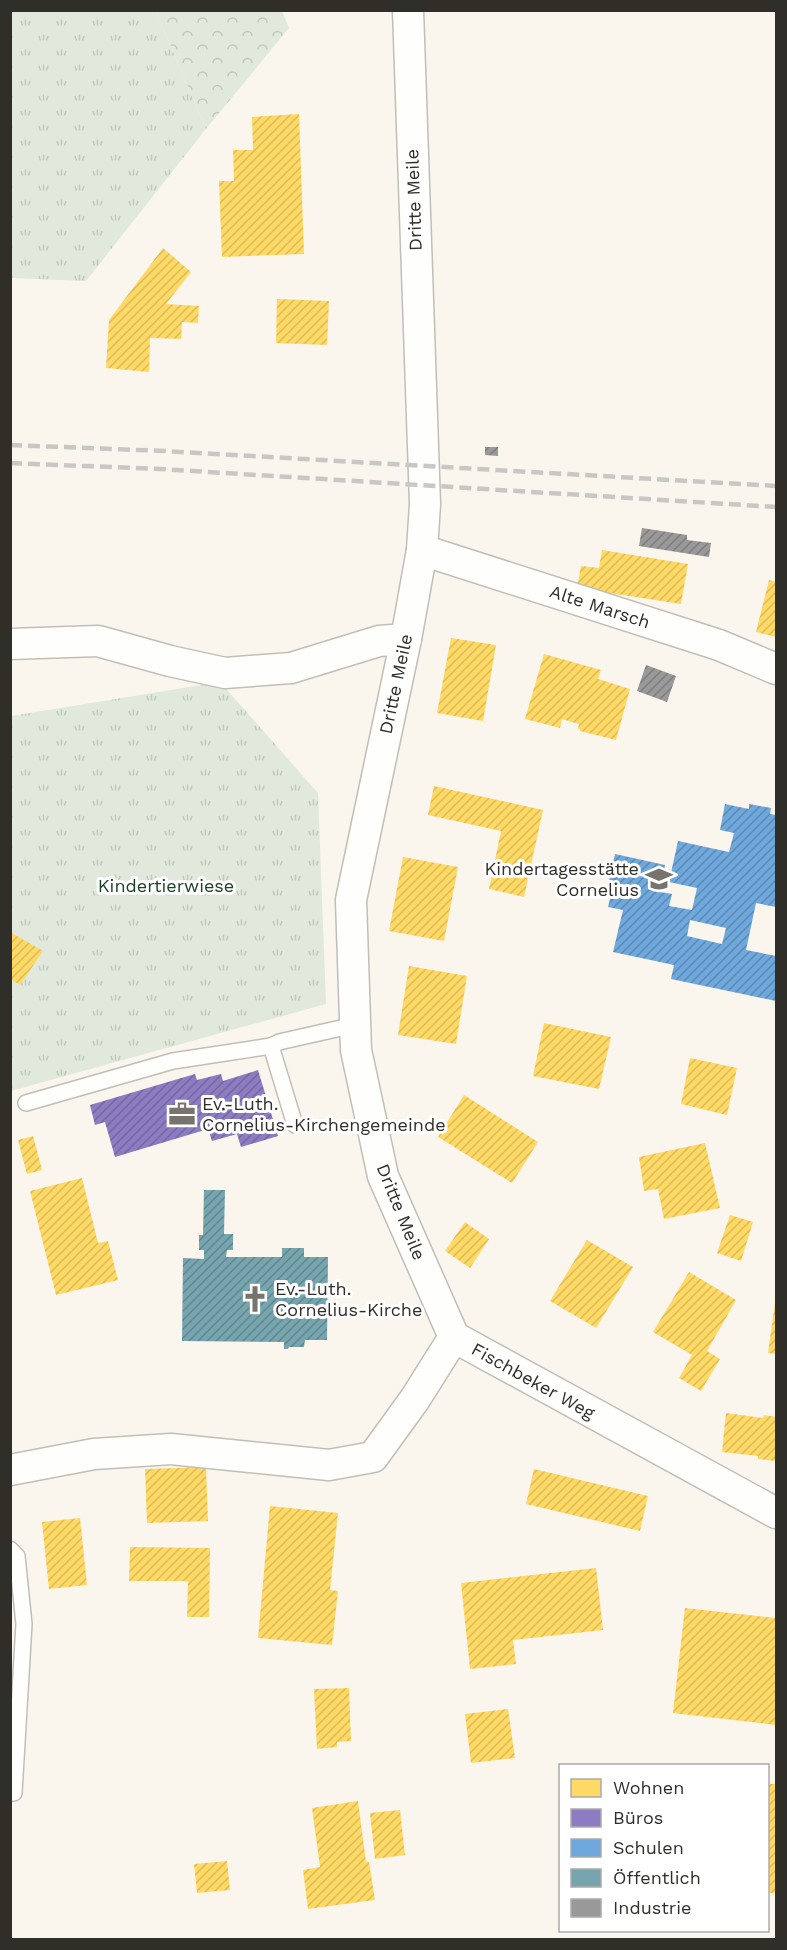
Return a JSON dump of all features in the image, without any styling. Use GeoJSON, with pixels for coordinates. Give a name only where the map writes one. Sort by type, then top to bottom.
{"type":"FeatureCollection","features":[{"type":"Feature","properties":{"kind":"street","name":"Dritte Meile"},"geometry":{"type":"LineString","coordinates":[[408,10],[425,485],[422,550],[406,639],[351,900],[355,1028],[356,1050],[383,1176],[454,1337]]}},
{"type":"Feature","properties":{"kind":"street","name":"Alte Marsch"},"geometry":{"type":"LineString","coordinates":[[422,550],[719,645],[777,669]]}},
{"type":"Feature","properties":{"kind":"street"},"geometry":{"type":"LineString","coordinates":[[10,644],[99,641],[170,661],[225,673],[291,668],[379,641],[406,639]]}},
{"type":"Feature","properties":{"kind":"street","name":"Fischbeker Weg"},"geometry":{"type":"LineString","coordinates":[[10,1470],[94,1454],[171,1449],[329,1465],[373,1457],[415,1398],[454,1337],[777,1514]]}},
{"type":"Feature","properties":{"kind":"lane"},"geometry":{"type":"LineString","coordinates":[[26,1103],[172,1061],[271,1046],[279,1042],[341,1028],[355,1028]]}},
{"type":"Feature","properties":{"kind":"lane"},"geometry":{"type":"LineString","coordinates":[[271,1046],[295,1125]]}},
{"type":"Feature","properties":{"kind":"lane"},"geometry":{"type":"LineString","coordinates":[[10,1550],[17,1556],[24,1624],[14,1793],[10,1793]]}},
{"type":"Feature","properties":{"kind":"green space"},"geometry":{"type":"Polygon","coordinates":[[[11,11],[156,11],[206,129],[86,281],[11,278],[11,11]]]}},
{"type":"Feature","properties":{"kind":"green space"},"geometry":{"type":"Polygon","coordinates":[[[156,11],[282,11],[289,28],[206,129],[156,11]]]}},
{"type":"Feature","properties":{"kind":"green space","name":"Kindertierwiese"},"geometry":{"type":"Polygon","coordinates":[[[220,682],[318,793],[326,1004],[11,1091],[11,716],[220,682]]]}},
{"type":"Feature","properties":{"kind":"building: Wohnen"},"geometry":{"type":"Polygon","coordinates":[[[299,114],[304,254],[222,257],[219,181],[234,181],[233,150],[253,150],[252,117],[299,114]]]}},
{"type":"Feature","properties":{"kind":"building: Wohnen"},"geometry":{"type":"Polygon","coordinates":[[[163,248],[191,272],[166,304],[199,306],[198,323],[182,322],[181,339],[150,338],[149,372],[106,368],[109,320],[163,248]]]}},
{"type":"Feature","properties":{"kind":"building: Wohnen"},"geometry":{"type":"Polygon","coordinates":[[[277,299],[329,301],[327,345],[276,343],[277,299]]]}},
{"type":"Feature","properties":{"kind":"building: Wohnen"},"geometry":{"type":"Polygon","coordinates":[[[602,550],[688,564],[681,604],[577,588],[581,566],[599,568],[602,550]]]}},
{"type":"Feature","properties":{"kind":"building: Wohnen"},"geometry":{"type":"Polygon","coordinates":[[[769,580],[776,582],[776,637],[756,632],[769,580]]]}},
{"type":"Feature","properties":{"kind":"building: Wohnen"},"geometry":{"type":"Polygon","coordinates":[[[451,638],[496,645],[483,721],[437,713],[451,638]]]}},
{"type":"Feature","properties":{"kind":"building: Wohnen"},"geometry":{"type":"Polygon","coordinates":[[[544,654],[601,670],[598,679],[630,689],[616,740],[580,731],[579,724],[562,719],[560,728],[525,719],[544,654]]]}},
{"type":"Feature","properties":{"kind":"building: Wohnen"},"geometry":{"type":"Polygon","coordinates":[[[434,786],[543,810],[524,897],[489,889],[501,831],[428,815],[434,786]]]}},
{"type":"Feature","properties":{"kind":"building: Wohnen"},"geometry":{"type":"Polygon","coordinates":[[[403,857],[458,867],[444,941],[389,931],[403,857]]]}},
{"type":"Feature","properties":{"kind":"building: Wohnen"},"geometry":{"type":"Polygon","coordinates":[[[10,932],[43,951],[20,985],[10,979],[10,932]]]}},
{"type":"Feature","properties":{"kind":"building: Wohnen"},"geometry":{"type":"Polygon","coordinates":[[[409,966],[467,976],[456,1044],[398,1035],[409,966]]]}},
{"type":"Feature","properties":{"kind":"building: Wohnen"},"geometry":{"type":"Polygon","coordinates":[[[544,1023],[611,1037],[599,1089],[533,1076],[544,1023]]]}},
{"type":"Feature","properties":{"kind":"building: Wohnen"},"geometry":{"type":"Polygon","coordinates":[[[690,1058],[737,1068],[727,1115],[681,1104],[690,1058]]]}},
{"type":"Feature","properties":{"kind":"building: Wohnen"},"geometry":{"type":"Polygon","coordinates":[[[464,1095],[538,1142],[512,1183],[438,1137],[464,1095]]]}},
{"type":"Feature","properties":{"kind":"building: Wohnen"},"geometry":{"type":"Polygon","coordinates":[[[33,1136],[42,1170],[27,1174],[18,1140],[33,1136]]]}},
{"type":"Feature","properties":{"kind":"building: Wohnen"},"geometry":{"type":"Polygon","coordinates":[[[705,1143],[720,1208],[664,1219],[658,1189],[644,1191],[639,1157],[705,1143]]]}},
{"type":"Feature","properties":{"kind":"building: Wohnen"},"geometry":{"type":"Polygon","coordinates":[[[82,1178],[98,1243],[108,1241],[118,1280],[56,1295],[30,1191],[82,1178]]]}},
{"type":"Feature","properties":{"kind":"building: Wohnen"},"geometry":{"type":"Polygon","coordinates":[[[730,1215],[753,1222],[741,1261],[717,1253],[730,1215]]]}},
{"type":"Feature","properties":{"kind":"building: Wohnen"},"geometry":{"type":"Polygon","coordinates":[[[465,1222],[489,1239],[470,1268],[445,1251],[465,1222]]]}},
{"type":"Feature","properties":{"kind":"building: Wohnen"},"geometry":{"type":"Polygon","coordinates":[[[587,1240],[633,1267],[596,1328],[550,1301],[587,1240]]]}},
{"type":"Feature","properties":{"kind":"building: Wohnen"},"geometry":{"type":"Polygon","coordinates":[[[689,1272],[736,1300],[707,1351],[720,1359],[701,1391],[679,1378],[692,1355],[653,1332],[689,1272]]]}},
{"type":"Feature","properties":{"kind":"building: Wohnen"},"geometry":{"type":"Polygon","coordinates":[[[776,1303],[776,1354],[768,1353],[776,1303]]]}},
{"type":"Feature","properties":{"kind":"building: Wohnen"},"geometry":{"type":"Polygon","coordinates":[[[726,1413],[763,1418],[764,1415],[776,1417],[776,1461],[758,1459],[758,1456],[722,1452],[726,1413]]]}},
{"type":"Feature","properties":{"kind":"building: Wohnen"},"geometry":{"type":"Polygon","coordinates":[[[206,1467],[208,1521],[147,1523],[145,1469],[206,1467]]]}},
{"type":"Feature","properties":{"kind":"building: Wohnen"},"geometry":{"type":"Polygon","coordinates":[[[534,1469],[648,1496],[640,1531],[526,1504],[534,1469]]]}},
{"type":"Feature","properties":{"kind":"building: Wohnen"},"geometry":{"type":"Polygon","coordinates":[[[270,1506],[338,1513],[330,1590],[338,1591],[332,1645],[258,1638],[270,1506]]]}},
{"type":"Feature","properties":{"kind":"building: Wohnen"},"geometry":{"type":"Polygon","coordinates":[[[80,1518],[87,1585],[49,1589],[42,1522],[80,1518]]]}},
{"type":"Feature","properties":{"kind":"building: Wohnen"},"geometry":{"type":"Polygon","coordinates":[[[130,1547],[210,1548],[209,1617],[187,1617],[188,1581],[129,1581],[130,1547]]]}},
{"type":"Feature","properties":{"kind":"building: Wohnen"},"geometry":{"type":"Polygon","coordinates":[[[596,1568],[603,1630],[513,1640],[516,1664],[470,1669],[461,1583],[596,1568]]]}},
{"type":"Feature","properties":{"kind":"building: Wohnen"},"geometry":{"type":"Polygon","coordinates":[[[685,1608],[776,1618],[776,1725],[673,1713],[685,1608]]]}},
{"type":"Feature","properties":{"kind":"building: Wohnen"},"geometry":{"type":"Polygon","coordinates":[[[349,1688],[351,1741],[337,1742],[337,1747],[317,1749],[314,1689],[349,1688]]]}},
{"type":"Feature","properties":{"kind":"building: Wohnen"},"geometry":{"type":"Polygon","coordinates":[[[508,1709],[515,1758],[471,1763],[465,1714],[508,1709]]]}},
{"type":"Feature","properties":{"kind":"building: Wohnen"},"geometry":{"type":"Polygon","coordinates":[[[769,1784],[776,1784],[776,1893],[769,1893],[769,1784]]]}},
{"type":"Feature","properties":{"kind":"building: Wohnen"},"geometry":{"type":"Polygon","coordinates":[[[358,1801],[366,1862],[369,1862],[375,1900],[308,1909],[303,1870],[320,1867],[312,1808],[358,1801]]]}},
{"type":"Feature","properties":{"kind":"building: Wohnen"},"geometry":{"type":"Polygon","coordinates":[[[400,1810],[405,1855],[375,1859],[370,1813],[400,1810]]]}},
{"type":"Feature","properties":{"kind":"building: Wohnen"},"geometry":{"type":"Polygon","coordinates":[[[227,1861],[230,1890],[197,1893],[194,1864],[227,1861]]]}},
{"type":"Feature","properties":{"kind":"building: Büros","name":"Ev.-Luth. Cornelius-Kirchengemeinde"},"geometry":{"type":"Polygon","coordinates":[[[258,1070],[278,1136],[241,1147],[237,1134],[212,1141],[208,1129],[115,1157],[105,1122],[95,1125],[90,1105],[195,1074],[197,1080],[221,1074],[223,1081],[258,1070]]]}},
{"type":"Feature","properties":{"kind":"building: Schulen"},"geometry":{"type":"Polygon","coordinates":[[[725,804],[749,809],[749,804],[771,808],[770,814],[776,815],[776,907],[756,903],[746,950],[776,956],[776,1001],[671,979],[674,965],[613,952],[623,910],[608,907],[612,891],[607,890],[615,854],[665,865],[660,892],[672,894],[669,906],[692,910],[697,888],[669,882],[678,841],[729,852],[734,833],[720,830],[725,804]],[[690,920],[687,936],[722,944],[726,928],[690,920]]]}},
{"type":"Feature","properties":{"kind":"building: Öffentlich","name":"Ev.-Luth. Cornelius-Kirche"},"geometry":{"type":"Polygon","coordinates":[[[204,1190],[225,1190],[224,1234],[233,1234],[233,1250],[227,1250],[226,1257],[282,1257],[282,1248],[304,1248],[304,1257],[328,1257],[327,1340],[305,1340],[304,1347],[289,1347],[288,1349],[284,1349],[284,1342],[182,1341],[183,1258],[204,1259],[204,1250],[199,1250],[199,1235],[203,1235],[204,1190]]]}},
{"type":"Feature","properties":{"kind":"building: Industrie"},"geometry":{"type":"Polygon","coordinates":[[[485,447],[498,447],[498,456],[485,455],[485,447]]]}},
{"type":"Feature","properties":{"kind":"building: Industrie"},"geometry":{"type":"Polygon","coordinates":[[[642,528],[687,535],[687,540],[711,543],[709,557],[639,546],[642,528]]]}},
{"type":"Feature","properties":{"kind":"building: Industrie"},"geometry":{"type":"Polygon","coordinates":[[[646,665],[676,676],[667,702],[637,691],[646,665]]]}},
{"type":"Feature","properties":{"kind":"railway"},"geometry":{"type":"LineString","coordinates":[[10,445],[164,451],[776,486]]}},
{"type":"Feature","properties":{"kind":"railway"},"geometry":{"type":"LineString","coordinates":[[10,463],[160,469],[776,507]]}},
{"type":"Feature","properties":{"kind":"place","name":"Kindertagesstätte Cornelius"},"geometry":{"type":"Point","coordinates":[659,879]}},
{"type":"Feature","properties":{"kind":"place","name":"Ev.-Luth. Cornelius-Kirchengemeinde"},"geometry":{"type":"Point","coordinates":[182,1114]}},
{"type":"Feature","properties":{"kind":"place","name":"Ev.-Luth. Cornelius-Kirche"},"geometry":{"type":"Point","coordinates":[255,1299]}}]}
